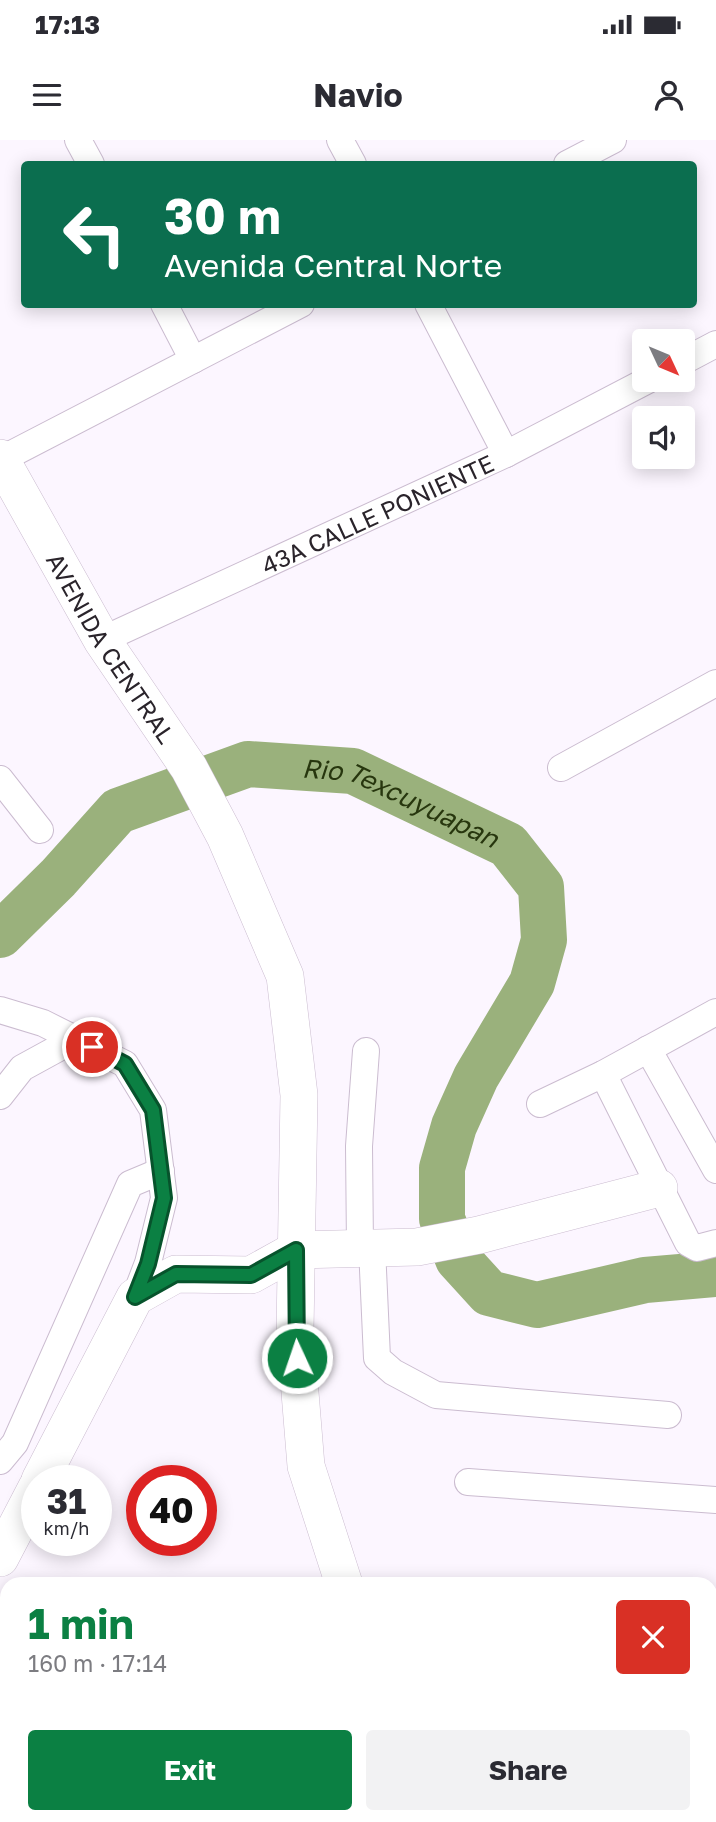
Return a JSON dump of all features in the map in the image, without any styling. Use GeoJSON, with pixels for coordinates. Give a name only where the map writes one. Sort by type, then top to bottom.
{"type":"FeatureCollection","features":[{"type":"Feature","properties":{"kind":"street"},"geometry":{"type":"LineString","coordinates":[[78,140],[89,161]]}},
{"type":"Feature","properties":{"kind":"street"},"geometry":{"type":"LineString","coordinates":[[340,140],[351,161]]}},
{"type":"Feature","properties":{"kind":"street"},"geometry":{"type":"LineString","coordinates":[[572,161],[597,144]]}},
{"type":"Feature","properties":{"kind":"street"},"geometry":{"type":"LineString","coordinates":[[166,308],[192,360]]}},
{"type":"Feature","properties":{"kind":"street"},"geometry":{"type":"LineString","coordinates":[[0,459],[293,308]]}},
{"type":"Feature","properties":{"kind":"street"},"geometry":{"type":"LineString","coordinates":[[430,308],[506,454]]}},
{"type":"Feature","properties":{"kind":"street"},"geometry":{"type":"LineString","coordinates":[[695,355],[716,344]]}},
{"type":"Feature","properties":{"kind":"street","name":"43A CALLE PONIENTE"},"geometry":{"type":"LineString","coordinates":[[102,640],[506,454],[632,388]]}},
{"type":"Feature","properties":{"kind":"street","name":"AVENIDA CENTRAL"},"geometry":{"type":"LineString","coordinates":[[0,459],[102,640],[189,768],[225,836],[285,976],[299,1095],[295,1331],[306,1466],[342,1577]]}},
{"type":"Feature","properties":{"kind":"street"},"geometry":{"type":"LineString","coordinates":[[561,768],[716,683]]}},
{"type":"Feature","properties":{"kind":"street"},"geometry":{"type":"LineString","coordinates":[[0,779],[40,830]]}},
{"type":"Feature","properties":{"kind":"street"},"geometry":{"type":"LineString","coordinates":[[0,1010],[44,1023],[125,1064],[153,1110],[164,1198],[148,1264],[135,1297],[48,1465]]}},
{"type":"Feature","properties":{"kind":"street"},"geometry":{"type":"LineString","coordinates":[[540,1104],[603,1074],[716,1012]]}},
{"type":"Feature","properties":{"kind":"street"},"geometry":{"type":"LineString","coordinates":[[0,1096],[22,1068],[75,1039]]}},
{"type":"Feature","properties":{"kind":"street"},"geometry":{"type":"LineString","coordinates":[[648,1049],[716,1170]]}},
{"type":"Feature","properties":{"kind":"street"},"geometry":{"type":"LineString","coordinates":[[366,1051],[359,1146],[377,1359],[393,1372],[436,1395],[668,1415]]}},
{"type":"Feature","properties":{"kind":"street"},"geometry":{"type":"LineString","coordinates":[[603,1074],[688,1243],[706,1246]]}},
{"type":"Feature","properties":{"kind":"street"},"geometry":{"type":"LineString","coordinates":[[5,1446],[130,1184],[161,1171]]}},
{"type":"Feature","properties":{"kind":"street"},"geometry":{"type":"LineString","coordinates":[[135,1297],[176,1274],[251,1275],[296,1250],[417,1247],[479,1235],[659,1188]]}},
{"type":"Feature","properties":{"kind":"street"},"geometry":{"type":"LineString","coordinates":[[468,1482],[716,1500]]}},
{"type":"Feature","properties":{"kind":"street"},"geometry":{"type":"LineString","coordinates":[[0,1558],[21,1518]]}},
{"type":"Feature","properties":{"kind":"waterway","name":"Rio Texcuyuapan"},"geometry":{"type":"LineString","coordinates":[[0,935],[58,878],[118,811],[248,764],[353,771],[508,845],[541,887],[544,940],[532,983],[476,1077],[454,1126],[442,1168],[442,1219],[458,1259],[489,1293],[537,1305],[645,1280],[716,1274]]}},
{"type":"Feature","properties":{"kind":"route"},"geometry":{"type":"LineString","coordinates":[[92,1047],[125,1064],[153,1110],[164,1198],[148,1264],[135,1297],[176,1274],[251,1275],[296,1250],[297,1358]]}}]}
